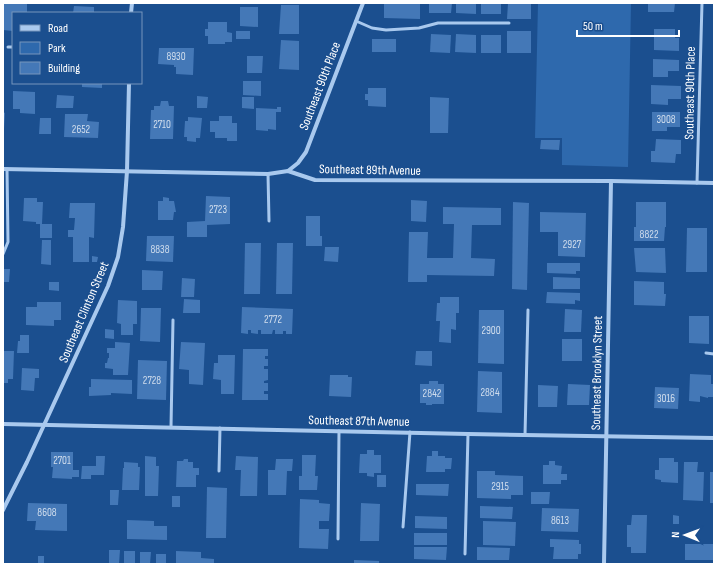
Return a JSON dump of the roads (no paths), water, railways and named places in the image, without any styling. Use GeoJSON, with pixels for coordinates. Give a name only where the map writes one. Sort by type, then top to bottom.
{"type":"FeatureCollection","features":[{"type":"Feature","properties":{"kind":"street","name":"Southeast 90th Place"},"geometry":{"type":"LineString","coordinates":[[288,171],[298,163],[306,152],[363,3]]}},
{"type":"Feature","properties":{"kind":"street","name":"Southeast Clinton Street"},"geometry":{"type":"LineString","coordinates":[[3,510],[45,425],[108,286],[118,257],[123,227],[127,171],[129,84]]}},
{"type":"Feature","properties":{"kind":"street","name":"Southeast 89th Avenue"},"geometry":{"type":"LineString","coordinates":[[5,169],[268,174],[288,171],[314,180],[611,181],[714,183]]}},
{"type":"Feature","properties":{"kind":"street","name":"Southeast Brooklyn Street"},"geometry":{"type":"LineString","coordinates":[[604,564],[611,181]]}},
{"type":"Feature","properties":{"kind":"street","name":"Southeast 87th Avenue"},"geometry":{"type":"LineString","coordinates":[[3,424],[714,438]]}},
{"type":"Feature","properties":{"kind":"lane","name":"Southeast 90th Place"},"geometry":{"type":"LineString","coordinates":[[697,183],[702,3]]}},
{"type":"Feature","properties":{"kind":"lane"},"geometry":{"type":"LineString","coordinates":[[356,21],[372,28],[386,30],[419,28],[438,23],[509,23]]}},
{"type":"Feature","properties":{"kind":"lane"},"geometry":{"type":"LineString","coordinates":[[8,46],[12,47]]}},
{"type":"Feature","properties":{"kind":"lane"},"geometry":{"type":"LineString","coordinates":[[3,254],[8,242],[5,169]]}},
{"type":"Feature","properties":{"kind":"lane"},"geometry":{"type":"LineString","coordinates":[[268,174],[269,221]]}},
{"type":"Feature","properties":{"kind":"lane"},"geometry":{"type":"LineString","coordinates":[[526,435],[528,310]]}},
{"type":"Feature","properties":{"kind":"lane"},"geometry":{"type":"LineString","coordinates":[[171,427],[173,320]]}},
{"type":"Feature","properties":{"kind":"lane"},"geometry":{"type":"LineString","coordinates":[[706,353],[714,354]]}},
{"type":"Feature","properties":{"kind":"lane"},"geometry":{"type":"LineString","coordinates":[[219,471],[220,428]]}},
{"type":"Feature","properties":{"kind":"lane"},"geometry":{"type":"LineString","coordinates":[[338,540],[339,431]]}},
{"type":"Feature","properties":{"kind":"lane"},"geometry":{"type":"LineString","coordinates":[[403,527],[410,432]]}},
{"type":"Feature","properties":{"kind":"lane"},"geometry":{"type":"LineString","coordinates":[[464,554],[468,434]]}}]}
